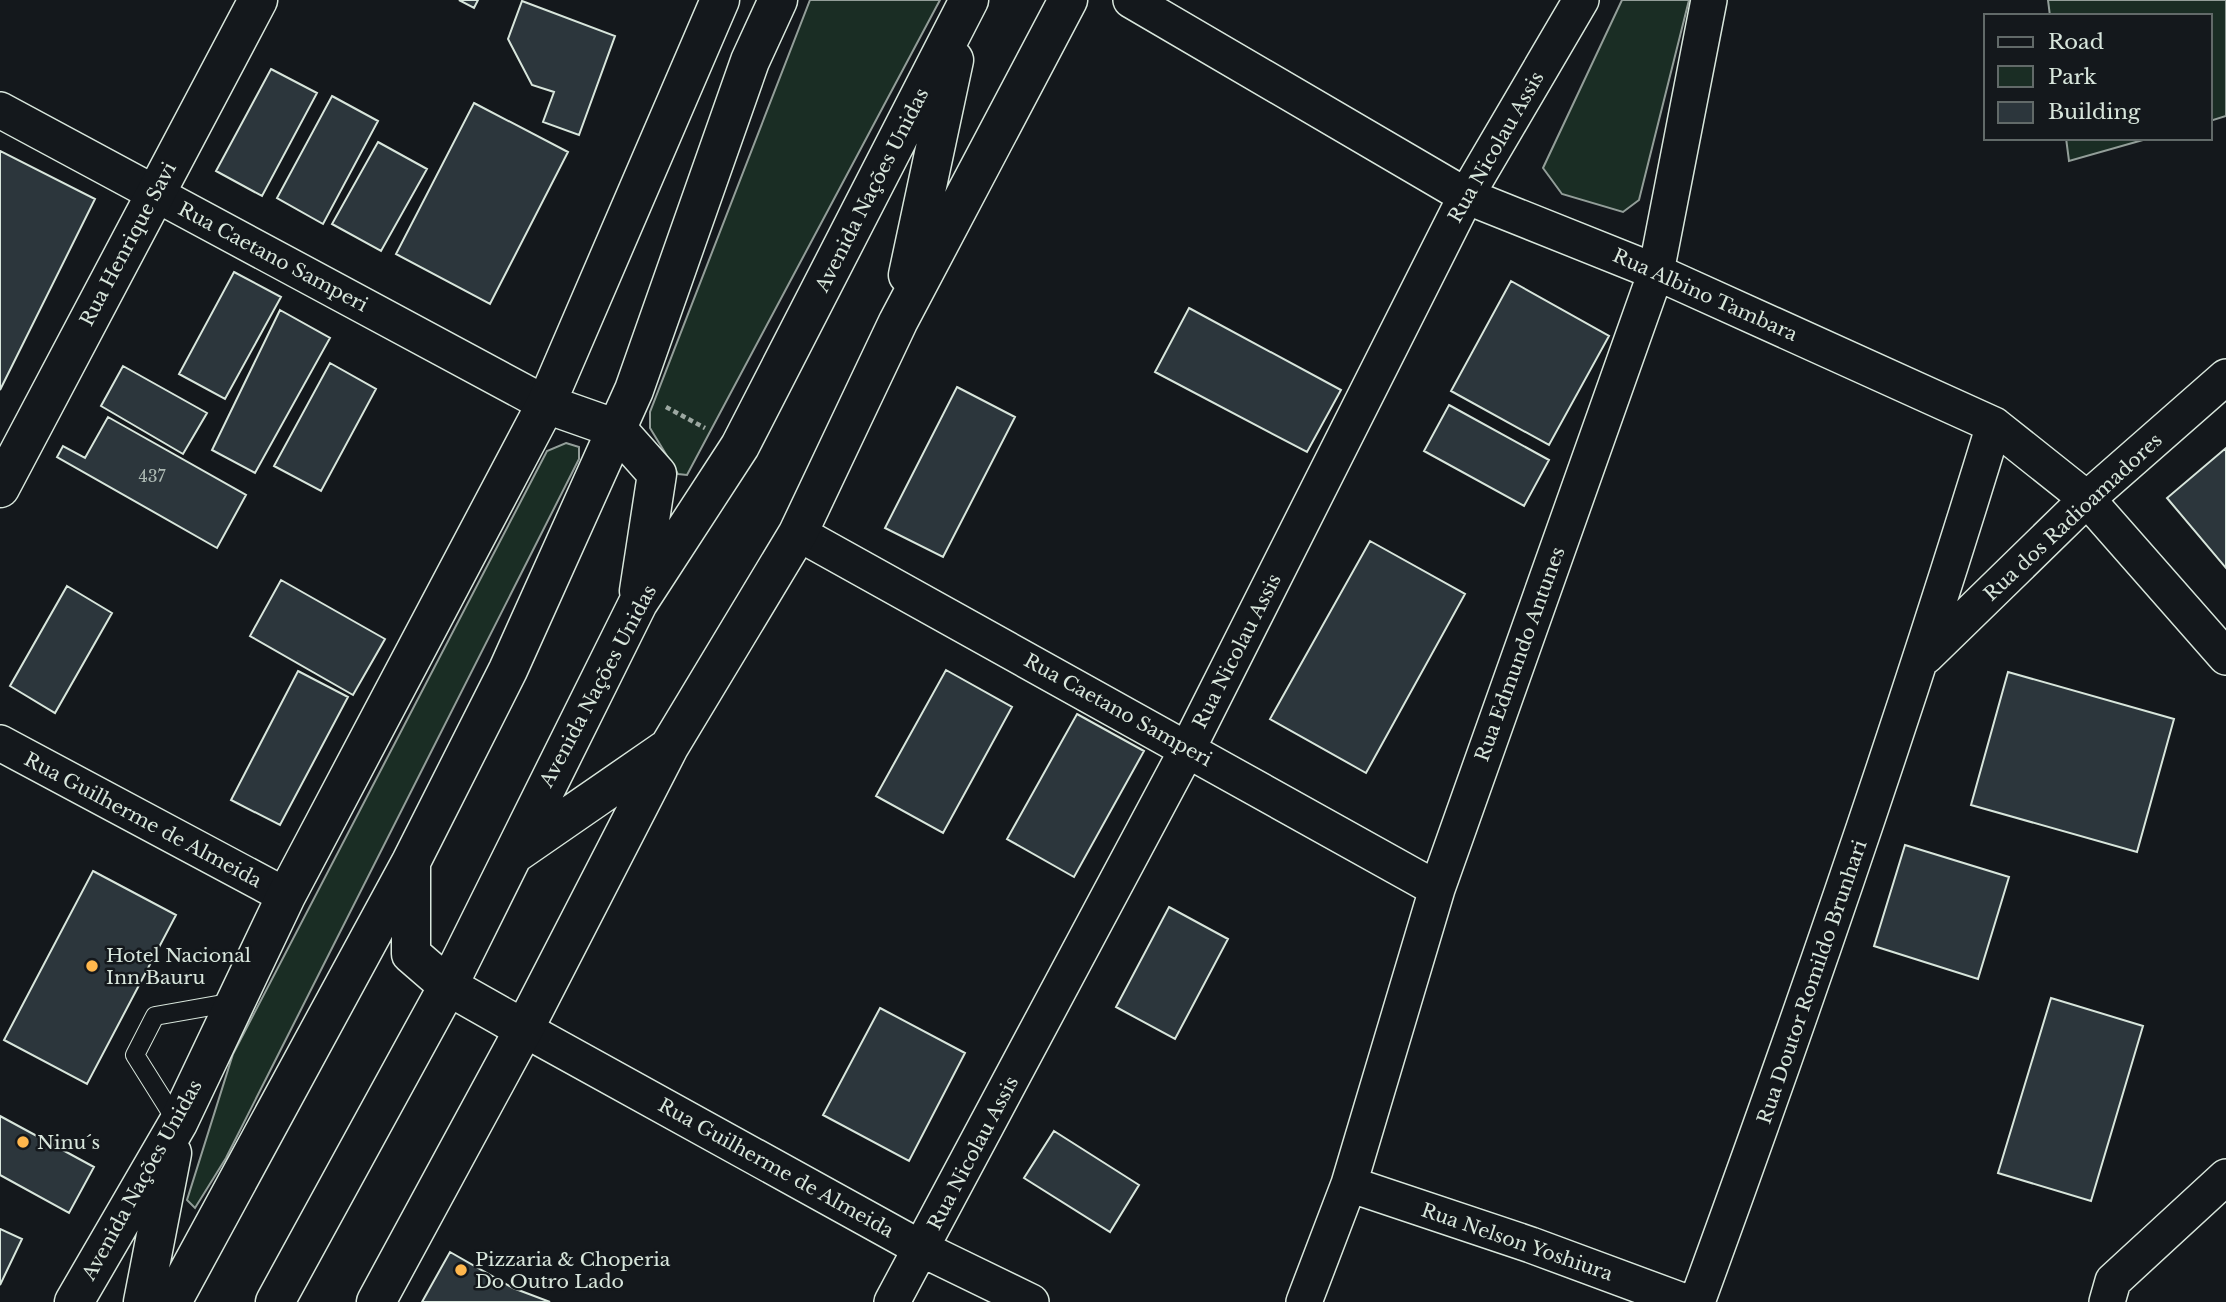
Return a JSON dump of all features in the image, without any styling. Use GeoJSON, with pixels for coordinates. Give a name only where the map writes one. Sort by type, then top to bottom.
{"type":"FeatureCollection","features":[{"type":"Feature","properties":{"kind":"main road","name":"Rua Henrique Savi"},"geometry":{"type":"LineString","coordinates":[[0,488],[258,0]]}},
{"type":"Feature","properties":{"kind":"main road","name":"Avenida Nações Unidas"},"geometry":{"type":"LineString","coordinates":[[74,1302],[178,1123],[286,896],[546,404],[720,0]]}},
{"type":"Feature","properties":{"kind":"main road"},"geometry":{"type":"LineString","coordinates":[[750,0],[750,61]]}},
{"type":"Feature","properties":{"kind":"main road"},"geometry":{"type":"LineString","coordinates":[[172,1302],[411,862],[508,670],[634,390],[750,61],[778,0]]}},
{"type":"Feature","properties":{"kind":"main road"},"geometry":{"type":"LineString","coordinates":[[376,1302],[524,1029],[669,747],[798,533],[898,322],[1068,0]]}},
{"type":"Feature","properties":{"kind":"main road","name":"Avenida Nações Unidas"},"geometry":{"type":"LineString","coordinates":[[278,1299],[448,986],[638,603],[740,446],[967,5]]}},
{"type":"Feature","properties":{"kind":"main road"},"geometry":{"type":"LineString","coordinates":[[898,322],[967,5]]}},
{"type":"Feature","properties":{"kind":"main road"},"geometry":{"type":"LineString","coordinates":[[546,404],[617,429],[657,474],[638,603]]}},
{"type":"Feature","properties":{"kind":"main road"},"geometry":{"type":"LineString","coordinates":[[511,856],[669,747]]}},
{"type":"Feature","properties":{"kind":"main road"},"geometry":{"type":"LineString","coordinates":[[411,862],[411,954],[448,986],[524,1029]]}},
{"type":"Feature","properties":{"kind":"main road"},"geometry":{"type":"LineString","coordinates":[[143,1302],[178,1123]]}},
{"type":"Feature","properties":{"kind":"street","name":"Rua Albino Tambara"},"geometry":{"type":"LineString","coordinates":[[1131,0],[1466,196],[1656,272],[1994,425],[2087,499],[2226,657]]}},
{"type":"Feature","properties":{"kind":"street","name":"Rua Nicolau Assis"},"geometry":{"type":"LineString","coordinates":[[892,1302],[1188,748],[1466,196],[1581,0]]}},
{"type":"Feature","properties":{"kind":"street","name":"Rua Edmundo Antunes"},"geometry":{"type":"LineString","coordinates":[[1304,1302],[1349,1184],[1437,889],[1656,272],[1709,0]]}},
{"type":"Feature","properties":{"kind":"street","name":"Rua Caetano Samperi"},"geometry":{"type":"LineString","coordinates":[[0,110],[546,404]]}},
{"type":"Feature","properties":{"kind":"street","name":"Rua dos Radioamadores"},"geometry":{"type":"LineString","coordinates":[[1923,660],[2087,499],[2226,377]]}},
{"type":"Feature","properties":{"kind":"street","name":"Rua Doutor Romildo Brunhari"},"geometry":{"type":"LineString","coordinates":[[1697,1302],[1810,993],[1923,660],[1994,425]]}},
{"type":"Feature","properties":{"kind":"street","name":"Rua Caetano Samperi"},"geometry":{"type":"LineString","coordinates":[[798,533],[1437,889]]}},
{"type":"Feature","properties":{"kind":"street","name":"Rua Guilherme de Almeida"},"geometry":{"type":"LineString","coordinates":[[0,743],[286,896]]}},
{"type":"Feature","properties":{"kind":"street","name":"Rua Guilherme de Almeida"},"geometry":{"type":"LineString","coordinates":[[524,1029],[922,1249],[1031,1302]]}},
{"type":"Feature","properties":{"kind":"street"},"geometry":{"type":"LineString","coordinates":[[2107,1302],[2113,1281],[2226,1177]]}},
{"type":"Feature","properties":{"kind":"street","name":"Rua Nelson Yoshiura"},"geometry":{"type":"LineString","coordinates":[[1349,1184],[1531,1245],[1685,1302]]}},
{"type":"Feature","properties":{"kind":"lane"},"geometry":{"type":"LineString","coordinates":[[178,1123],[135,1055],[155,1016],[234,1002]]}},
{"type":"Feature","properties":{"kind":"path"},"geometry":{"type":"LineString","coordinates":[[634,390],[740,446]]}},
{"type":"Feature","properties":{"kind":"green space"},"geometry":{"type":"Polygon","coordinates":[[[810,0],[940,0],[687,475],[678,474],[650,428],[650,412],[810,0]]]}},
{"type":"Feature","properties":{"kind":"green space"},"geometry":{"type":"Polygon","coordinates":[[[1622,0],[1689,0],[1639,200],[1623,212],[1562,194],[1543,168],[1622,0]]]}},
{"type":"Feature","properties":{"kind":"green space"},"geometry":{"type":"Polygon","coordinates":[[[2048,0],[2226,0],[2226,116],[2212,120],[2212,14],[2050,14],[2048,0]]]}},
{"type":"Feature","properties":{"kind":"green space"},"geometry":{"type":"Polygon","coordinates":[[[2066,140],[2143,140],[2069,161],[2066,140]]]}},
{"type":"Feature","properties":{"kind":"green space"},"geometry":{"type":"Polygon","coordinates":[[[566,443],[579,447],[579,459],[226,1158],[195,1208],[187,1200],[233,1054],[547,451],[566,443]]]}},
{"type":"Feature","properties":{"kind":"building"},"geometry":{"type":"Polygon","coordinates":[[[459,0],[478,0],[474,8],[459,0]]]}},
{"type":"Feature","properties":{"kind":"building"},"geometry":{"type":"Polygon","coordinates":[[[522,1],[615,36],[579,135],[543,122],[554,92],[532,85],[508,39],[522,1]]]}},
{"type":"Feature","properties":{"kind":"building"},"geometry":{"type":"Polygon","coordinates":[[[271,69],[317,93],[262,196],[216,171],[271,69]]]}},
{"type":"Feature","properties":{"kind":"building"},"geometry":{"type":"Polygon","coordinates":[[[332,96],[378,121],[323,224],[277,198],[332,96]]]}},
{"type":"Feature","properties":{"kind":"building"},"geometry":{"type":"Polygon","coordinates":[[[474,103],[568,152],[490,304],[396,254],[474,103]]]}},
{"type":"Feature","properties":{"kind":"building"},"geometry":{"type":"Polygon","coordinates":[[[378,142],[427,169],[381,251],[332,224],[378,142]]]}},
{"type":"Feature","properties":{"kind":"building"},"geometry":{"type":"Polygon","coordinates":[[[0,151],[95,199],[0,390],[0,151]]]}},
{"type":"Feature","properties":{"kind":"building"},"geometry":{"type":"Polygon","coordinates":[[[234,272],[281,297],[225,399],[179,374],[234,272]]]}},
{"type":"Feature","properties":{"kind":"building"},"geometry":{"type":"Polygon","coordinates":[[[1511,281],[1609,336],[1549,445],[1451,391],[1511,281]]]}},
{"type":"Feature","properties":{"kind":"building"},"geometry":{"type":"Polygon","coordinates":[[[1189,308],[1341,390],[1307,452],[1155,372],[1189,308]]]}},
{"type":"Feature","properties":{"kind":"building"},"geometry":{"type":"Polygon","coordinates":[[[280,310],[330,338],[255,473],[212,450],[280,310]]]}},
{"type":"Feature","properties":{"kind":"building"},"geometry":{"type":"Polygon","coordinates":[[[330,363],[376,389],[321,491],[274,466],[330,363]]]}},
{"type":"Feature","properties":{"kind":"building"},"geometry":{"type":"Polygon","coordinates":[[[123,366],[207,413],[183,454],[101,406],[123,366]]]}},
{"type":"Feature","properties":{"kind":"building"},"geometry":{"type":"Polygon","coordinates":[[[957,387],[1015,417],[943,557],[885,528],[957,387]]]}},
{"type":"Feature","properties":{"kind":"building"},"geometry":{"type":"Polygon","coordinates":[[[1449,405],[1549,460],[1524,506],[1424,451],[1449,405]]]}},
{"type":"Feature","properties":{"kind":"building"},"geometry":{"type":"Polygon","coordinates":[[[108,417],[246,495],[217,548],[57,457],[63,446],[85,458],[108,417]]]}},
{"type":"Feature","properties":{"kind":"building"},"geometry":{"type":"Polygon","coordinates":[[[2226,448],[2226,568],[2167,498],[2226,448]]]}},
{"type":"Feature","properties":{"kind":"building"},"geometry":{"type":"Polygon","coordinates":[[[1370,541],[1465,594],[1366,773],[1270,719],[1370,541]]]}},
{"type":"Feature","properties":{"kind":"building"},"geometry":{"type":"Polygon","coordinates":[[[281,580],[385,639],[353,695],[250,636],[281,580]]]}},
{"type":"Feature","properties":{"kind":"building"},"geometry":{"type":"Polygon","coordinates":[[[67,586],[112,613],[55,713],[10,686],[67,586]]]}},
{"type":"Feature","properties":{"kind":"building"},"geometry":{"type":"Polygon","coordinates":[[[946,670],[1012,707],[943,833],[876,796],[946,670]]]}},
{"type":"Feature","properties":{"kind":"building"},"geometry":{"type":"Polygon","coordinates":[[[298,671],[348,697],[280,825],[231,800],[298,671]]]}},
{"type":"Feature","properties":{"kind":"building"},"geometry":{"type":"Polygon","coordinates":[[[2008,672],[2174,719],[2137,852],[1971,805],[2008,672]]]}},
{"type":"Feature","properties":{"kind":"building"},"geometry":{"type":"Polygon","coordinates":[[[1077,714],[1144,751],[1074,877],[1007,839],[1077,714]]]}},
{"type":"Feature","properties":{"kind":"building"},"geometry":{"type":"Polygon","coordinates":[[[1905,845],[2009,877],[1978,979],[1874,946],[1905,845]]]}},
{"type":"Feature","properties":{"kind":"building"},"geometry":{"type":"Polygon","coordinates":[[[93,871],[176,915],[87,1084],[4,1040],[93,871]]]}},
{"type":"Feature","properties":{"kind":"building"},"geometry":{"type":"Polygon","coordinates":[[[1169,907],[1228,939],[1175,1039],[1116,1007],[1169,907]]]}},
{"type":"Feature","properties":{"kind":"building"},"geometry":{"type":"Polygon","coordinates":[[[2051,998],[2143,1026],[2091,1201],[1998,1173],[2051,998]]]}},
{"type":"Feature","properties":{"kind":"building"},"geometry":{"type":"Polygon","coordinates":[[[880,1008],[965,1053],[909,1161],[823,1115],[880,1008]]]}},
{"type":"Feature","properties":{"kind":"building","name":"Ninu´s"},"geometry":{"type":"Polygon","coordinates":[[[0,1116],[94,1167],[69,1213],[0,1175],[0,1116]]]}},
{"type":"Feature","properties":{"kind":"building"},"geometry":{"type":"Polygon","coordinates":[[[1054,1131],[1139,1185],[1110,1232],[1024,1178],[1054,1131]]]}},
{"type":"Feature","properties":{"kind":"building"},"geometry":{"type":"Polygon","coordinates":[[[0,1229],[22,1239],[0,1285],[0,1229]]]}},
{"type":"Feature","properties":{"kind":"building","name":"Pizzaria & Choperia Do Outro Lado"},"geometry":{"type":"Polygon","coordinates":[[[450,1252],[513,1288],[550,1302],[422,1302],[450,1252]]]}},
{"type":"Feature","properties":{"kind":"place","name":"Hotel Nacional Inn Bauru"},"geometry":{"type":"Point","coordinates":[92,966]}},
{"type":"Feature","properties":{"kind":"place","name":"Ninu´s"},"geometry":{"type":"Point","coordinates":[23,1142]}},
{"type":"Feature","properties":{"kind":"place","name":"Pizzaria & Choperia Do Outro Lado"},"geometry":{"type":"Point","coordinates":[461,1270]}}]}
